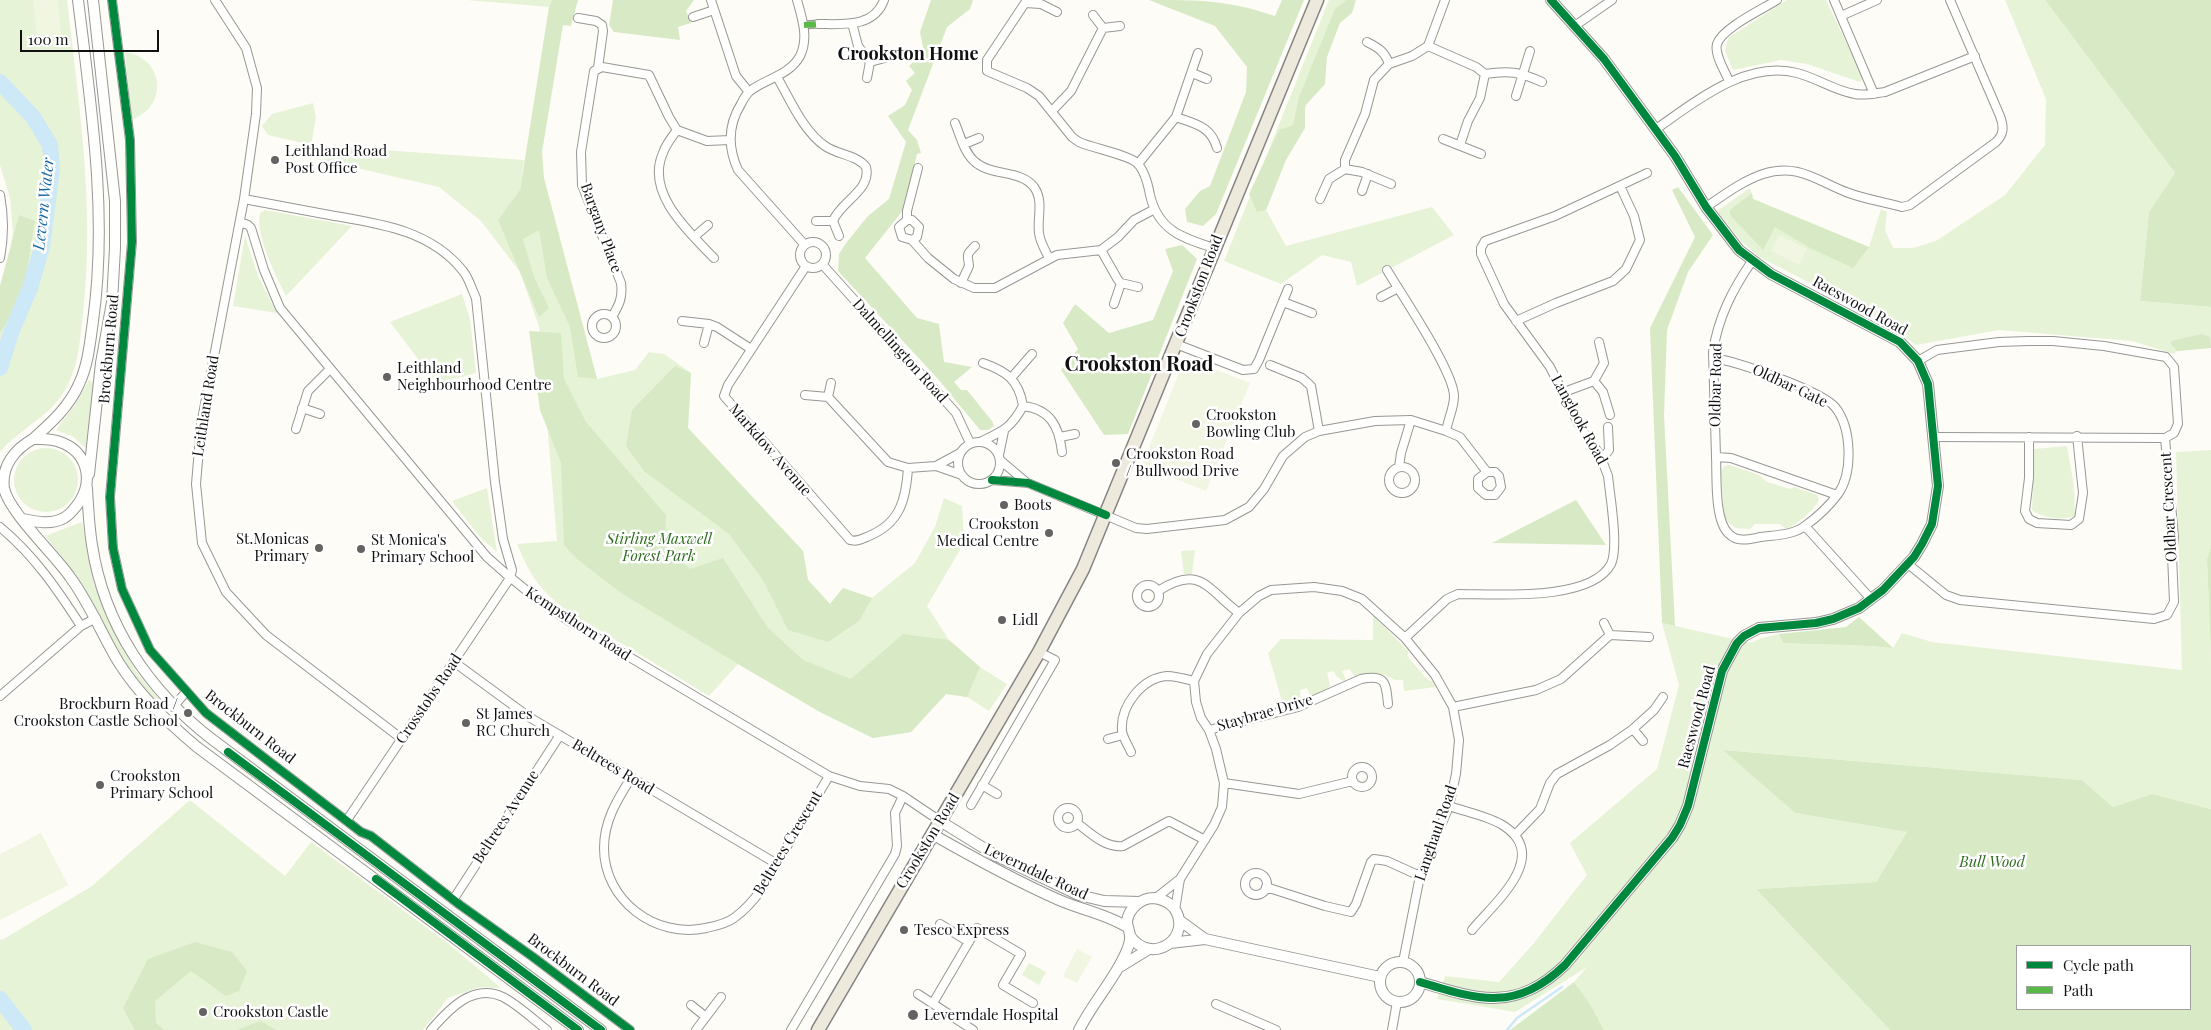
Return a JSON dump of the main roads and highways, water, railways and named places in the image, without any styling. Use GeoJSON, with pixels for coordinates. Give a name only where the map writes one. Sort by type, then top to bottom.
{"type":"FeatureCollection","features":[{"type":"Feature","properties":{"kind":"main road","name":"Crookston Road"},"geometry":{"type":"LineString","coordinates":[[818,1030],[1039,652],[1083,570],[1317,0]]}},
{"type":"Feature","properties":{"kind":"waterway","name":"Levern Water"},"geometry":{"type":"LineString","coordinates":[[0,82],[33,117],[50,145],[52,169],[42,247],[30,288],[11,333],[0,368]]}},
{"type":"Feature","properties":{"kind":"waterway"},"geometry":{"type":"LineString","coordinates":[[1507,1030],[1517,1018],[1562,987]]}},
{"type":"Feature","properties":{"kind":"waterway","name":"Levern Water"},"geometry":{"type":"LineString","coordinates":[[0,999],[24,1030]]}},
{"type":"Feature","properties":{"kind":"place","name":"Leithland Road Post Office"},"geometry":{"type":"Point","coordinates":[275,160]}},
{"type":"Feature","properties":{"kind":"place","name":"Leithland Neighbourhood Centre"},"geometry":{"type":"Point","coordinates":[387,377]}},
{"type":"Feature","properties":{"kind":"place","name":"Crookston Bowling Club"},"geometry":{"type":"Point","coordinates":[1196,424]}},
{"type":"Feature","properties":{"kind":"place","name":"Crookston Road / Bullwood Drive"},"geometry":{"type":"Point","coordinates":[1116,463]}},
{"type":"Feature","properties":{"kind":"place","name":"Boots"},"geometry":{"type":"Point","coordinates":[1004,505]}},
{"type":"Feature","properties":{"kind":"place","name":"Crookston Medical Centre"},"geometry":{"type":"Point","coordinates":[1049,533]}},
{"type":"Feature","properties":{"kind":"place","name":"St.Monicas Primary"},"geometry":{"type":"Point","coordinates":[319,548]}},
{"type":"Feature","properties":{"kind":"place","name":"St Monica's Primary School"},"geometry":{"type":"Point","coordinates":[361,549]}},
{"type":"Feature","properties":{"kind":"place","name":"Lidl"},"geometry":{"type":"Point","coordinates":[1002,620]}},
{"type":"Feature","properties":{"kind":"place","name":"Brockburn Road / Crookston Castle School"},"geometry":{"type":"Point","coordinates":[188,713]}},
{"type":"Feature","properties":{"kind":"place","name":"St James RC Church"},"geometry":{"type":"Point","coordinates":[466,723]}},
{"type":"Feature","properties":{"kind":"place","name":"Crookston Primary School"},"geometry":{"type":"Point","coordinates":[100,785]}},
{"type":"Feature","properties":{"kind":"place","name":"Tesco Express"},"geometry":{"type":"Point","coordinates":[904,930]}},
{"type":"Feature","properties":{"kind":"place","name":"Crookston Castle"},"geometry":{"type":"Point","coordinates":[203,1012]}},
{"type":"Feature","properties":{"kind":"place","name":"Leverndale Hospital"},"geometry":{"type":"Point","coordinates":[913,1015]}},
{"type":"Feature","properties":{"kind":"district","name":"Crookston Home"},"geometry":{"type":"Point","coordinates":[908,54]}},
{"type":"Feature","properties":{"kind":"district","name":"Crookston Road"},"geometry":{"type":"Point","coordinates":[1139,365]}},
{"type":"Feature","properties":{"kind":"park label","name":"Stirling Maxwell Forest Park"},"geometry":{"type":"Point","coordinates":[659,548]}},
{"type":"Feature","properties":{"kind":"park label","name":"Bull Wood"},"geometry":{"type":"Point","coordinates":[1992,862]}}]}
